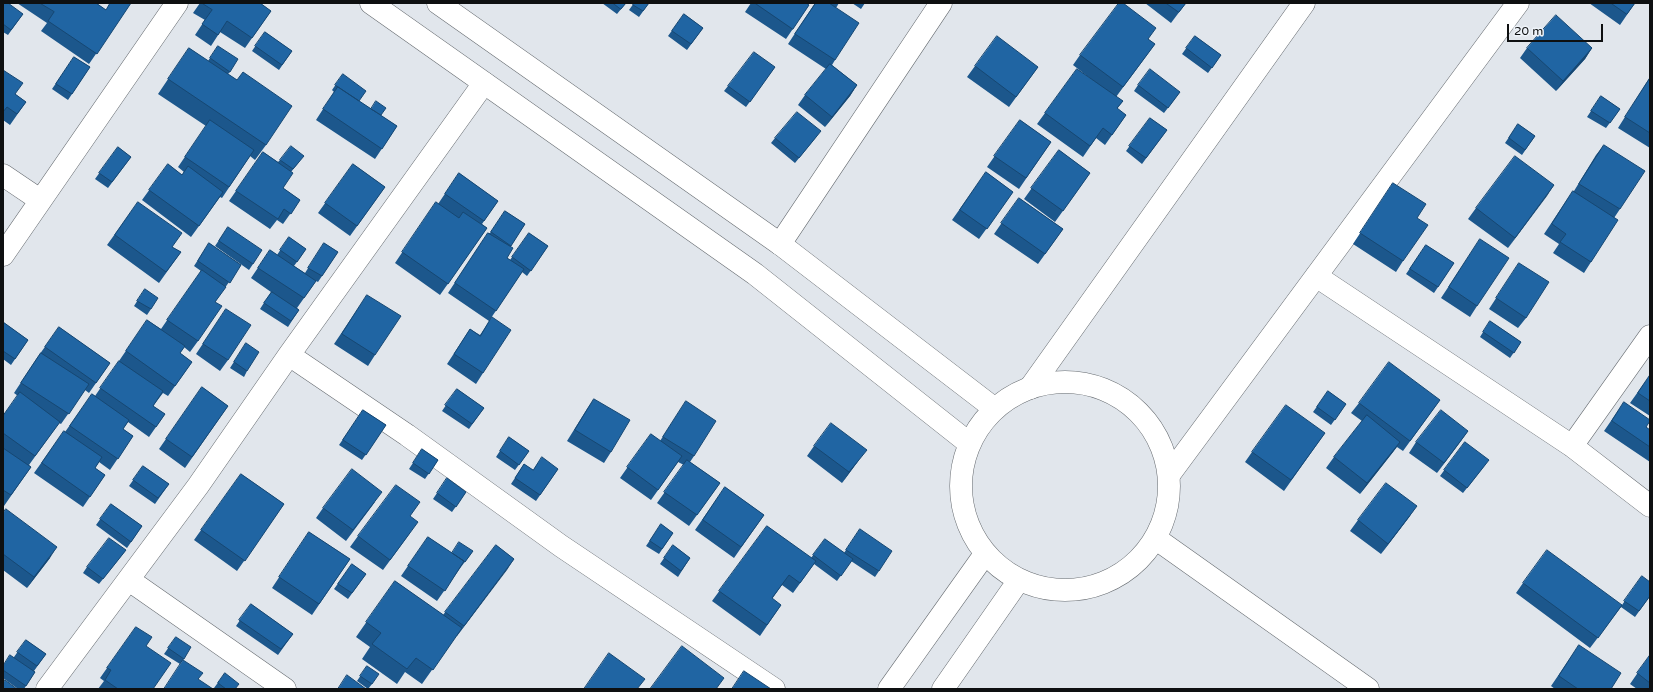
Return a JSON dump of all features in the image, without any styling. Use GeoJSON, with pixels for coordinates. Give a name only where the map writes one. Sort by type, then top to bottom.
{"type":"FeatureCollection","features":[{"type":"Feature","properties":{"kind":"street"},"geometry":{"type":"LineString","coordinates":[[3,255],[177,3]]}},
{"type":"Feature","properties":{"kind":"street"},"geometry":{"type":"LineString","coordinates":[[372,3],[755,274],[970,444]]}},
{"type":"Feature","properties":{"kind":"street"},"geometry":{"type":"LineString","coordinates":[[438,3],[780,244],[995,409]]}},
{"type":"Feature","properties":{"kind":"street"},"geometry":{"type":"LineString","coordinates":[[780,244],[941,3]]}},
{"type":"Feature","properties":{"kind":"street"},"geometry":{"type":"LineString","coordinates":[[1030,388],[1304,3]]}},
{"type":"Feature","properties":{"kind":"street"},"geometry":{"type":"LineString","coordinates":[[1169,475],[1518,3]]}},
{"type":"Feature","properties":{"kind":"street"},"geometry":{"type":"LineString","coordinates":[[47,689],[198,486],[289,355],[484,83]]}},
{"type":"Feature","properties":{"kind":"street"},"geometry":{"type":"LineString","coordinates":[[3,175],[40,200]]}},
{"type":"Feature","properties":{"kind":"street"},"geometry":{"type":"LineString","coordinates":[[1316,276],[1572,446],[1650,506]]}},
{"type":"Feature","properties":{"kind":"street"},"geometry":{"type":"LineString","coordinates":[[1572,446],[1650,336]]}},
{"type":"Feature","properties":{"kind":"street"},"geometry":{"type":"LineString","coordinates":[[289,355],[407,435],[561,546],[774,689]]}},
{"type":"Feature","properties":{"kind":"street"},"geometry":{"type":"LineString","coordinates":[[1071,382],[1092,384],[1111,392],[1129,403],[1144,417],[1156,435],[1164,454],[1169,475],[1168,496],[1164,518],[1155,538],[1142,556],[1125,571],[1106,582],[1084,589],[1055,590],[1040,588],[1019,580],[1001,568],[985,554],[971,532],[966,520],[961,501],[961,482],[963,462],[970,444],[980,426],[995,409],[1011,397],[1030,388],[1050,383],[1071,382]]}},
{"type":"Feature","properties":{"kind":"street"},"geometry":{"type":"LineString","coordinates":[[1155,538],[1368,689]]}},
{"type":"Feature","properties":{"kind":"street"},"geometry":{"type":"LineString","coordinates":[[889,689],[985,554]]}},
{"type":"Feature","properties":{"kind":"street"},"geometry":{"type":"LineString","coordinates":[[129,580],[285,689]]}},
{"type":"Feature","properties":{"kind":"street"},"geometry":{"type":"LineString","coordinates":[[943,689],[1019,580]]}},
{"type":"Feature","properties":{"kind":"building"},"geometry":{"type":"Polygon","coordinates":[[[3,3],[8,3],[23,14],[11,30],[3,24],[3,3]]]}},
{"type":"Feature","properties":{"kind":"building"},"geometry":{"type":"Polygon","coordinates":[[[40,3],[96,3],[106,10],[110,3],[131,3],[97,54],[48,21],[54,12],[40,3]]]}},
{"type":"Feature","properties":{"kind":"building"},"geometry":{"type":"Polygon","coordinates":[[[202,3],[260,3],[271,11],[252,38],[227,21],[218,35],[202,24],[212,10],[202,3]]]}},
{"type":"Feature","properties":{"kind":"building"},"geometry":{"type":"Polygon","coordinates":[[[613,3],[626,3],[621,9],[613,3]]]}},
{"type":"Feature","properties":{"kind":"building"},"geometry":{"type":"Polygon","coordinates":[[[634,3],[649,3],[643,11],[633,5],[634,3]]]}},
{"type":"Feature","properties":{"kind":"building"},"geometry":{"type":"Polygon","coordinates":[[[755,3],[806,3],[809,5],[793,29],[755,3]]]}},
{"type":"Feature","properties":{"kind":"building"},"geometry":{"type":"Polygon","coordinates":[[[816,3],[829,3],[859,23],[835,60],[795,34],[816,3]]]}},
{"type":"Feature","properties":{"kind":"building"},"geometry":{"type":"Polygon","coordinates":[[[1119,3],[1123,3],[1156,28],[1148,39],[1155,44],[1123,87],[1080,55],[1119,3]]]}},
{"type":"Feature","properties":{"kind":"building"},"geometry":{"type":"Polygon","coordinates":[[[1166,3],[1186,3],[1179,12],[1166,3]]]}},
{"type":"Feature","properties":{"kind":"building"},"geometry":{"type":"Polygon","coordinates":[[[1611,3],[1635,3],[1627,14],[1611,3]]]}},
{"type":"Feature","properties":{"kind":"building"},"geometry":{"type":"Polygon","coordinates":[[[684,14],[703,28],[691,44],[672,31],[684,14]]]}},
{"type":"Feature","properties":{"kind":"building"},"geometry":{"type":"Polygon","coordinates":[[[1556,15],[1592,48],[1563,81],[1527,48],[1556,15]]]}},
{"type":"Feature","properties":{"kind":"building"},"geometry":{"type":"Polygon","coordinates":[[[265,32],[292,51],[282,65],[255,46],[265,32]]]}},
{"type":"Feature","properties":{"kind":"building"},"geometry":{"type":"Polygon","coordinates":[[[997,36],[1038,67],[1016,97],[975,66],[997,36]]]}},
{"type":"Feature","properties":{"kind":"building"},"geometry":{"type":"Polygon","coordinates":[[[1195,36],[1221,55],[1212,68],[1186,48],[1195,36]]]}},
{"type":"Feature","properties":{"kind":"building"},"geometry":{"type":"Polygon","coordinates":[[[218,46],[238,59],[230,72],[210,58],[218,46]]]}},
{"type":"Feature","properties":{"kind":"building"},"geometry":{"type":"Polygon","coordinates":[[[189,48],[237,80],[243,72],[292,106],[266,145],[168,79],[189,48]]]}},
{"type":"Feature","properties":{"kind":"building"},"geometry":{"type":"Polygon","coordinates":[[[754,52],[775,67],[750,102],[728,86],[754,52]]]}},
{"type":"Feature","properties":{"kind":"building"},"geometry":{"type":"Polygon","coordinates":[[[74,57],[90,67],[72,94],[56,84],[74,57]]]}},
{"type":"Feature","properties":{"kind":"building"},"geometry":{"type":"Polygon","coordinates":[[[830,64],[857,85],[832,117],[805,95],[830,64]]]}},
{"type":"Feature","properties":{"kind":"building"},"geometry":{"type":"Polygon","coordinates":[[[1077,69],[1123,101],[1117,108],[1126,115],[1112,135],[1103,128],[1090,146],[1045,113],[1077,69]]]}},
{"type":"Feature","properties":{"kind":"building"},"geometry":{"type":"Polygon","coordinates":[[[1150,69],[1180,92],[1168,108],[1138,85],[1150,69]]]}},
{"type":"Feature","properties":{"kind":"building"},"geometry":{"type":"Polygon","coordinates":[[[3,70],[23,83],[15,94],[26,102],[17,114],[7,107],[3,112],[3,70]]]}},
{"type":"Feature","properties":{"kind":"building"},"geometry":{"type":"Polygon","coordinates":[[[343,74],[366,91],[359,101],[335,85],[343,74]]]}},
{"type":"Feature","properties":{"kind":"building"},"geometry":{"type":"Polygon","coordinates":[[[1650,78],[1650,133],[1625,117],[1650,78]]]}},
{"type":"Feature","properties":{"kind":"building"},"geometry":{"type":"Polygon","coordinates":[[[338,87],[397,126],[382,149],[323,109],[338,87]]]}},
{"type":"Feature","properties":{"kind":"building"},"geometry":{"type":"Polygon","coordinates":[[[1601,96],[1620,109],[1610,123],[1591,111],[1601,96]]]}},
{"type":"Feature","properties":{"kind":"building"},"geometry":{"type":"Polygon","coordinates":[[[376,101],[386,108],[381,115],[371,109],[376,101]]]}},
{"type":"Feature","properties":{"kind":"building"},"geometry":{"type":"Polygon","coordinates":[[[797,112],[821,131],[799,158],[775,138],[797,112]]]}},
{"type":"Feature","properties":{"kind":"building"},"geometry":{"type":"Polygon","coordinates":[[[1150,118],[1167,130],[1146,158],[1129,146],[1150,118]]]}},
{"type":"Feature","properties":{"kind":"building"},"geometry":{"type":"Polygon","coordinates":[[[210,120],[254,150],[229,187],[185,157],[210,120]]]}},
{"type":"Feature","properties":{"kind":"building"},"geometry":{"type":"Polygon","coordinates":[[[1020,120],[1051,142],[1026,178],[994,156],[1020,120]]]}},
{"type":"Feature","properties":{"kind":"building"},"geometry":{"type":"Polygon","coordinates":[[[1518,124],[1535,136],[1525,150],[1509,138],[1518,124]]]}},
{"type":"Feature","properties":{"kind":"building"},"geometry":{"type":"Polygon","coordinates":[[[1604,145],[1645,171],[1620,209],[1579,184],[1604,145]]]}},
{"type":"Feature","properties":{"kind":"building"},"geometry":{"type":"Polygon","coordinates":[[[291,146],[304,156],[293,169],[280,160],[291,146]]]}},
{"type":"Feature","properties":{"kind":"building"},"geometry":{"type":"Polygon","coordinates":[[[118,147],[131,157],[112,182],[99,173],[118,147]]]}},
{"type":"Feature","properties":{"kind":"building"},"geometry":{"type":"Polygon","coordinates":[[[1059,150],[1090,173],[1063,211],[1031,188],[1059,150]]]}},
{"type":"Feature","properties":{"kind":"building"},"geometry":{"type":"Polygon","coordinates":[[[263,152],[293,173],[283,188],[300,200],[291,214],[284,209],[278,219],[236,191],[263,152]]]}},
{"type":"Feature","properties":{"kind":"building"},"geometry":{"type":"Polygon","coordinates":[[[1515,156],[1554,185],[1515,238],[1476,208],[1515,156]]]}},
{"type":"Feature","properties":{"kind":"building"},"geometry":{"type":"Polygon","coordinates":[[[168,164],[182,175],[188,166],[223,192],[199,226],[149,190],[168,164]]]}},
{"type":"Feature","properties":{"kind":"building"},"geometry":{"type":"Polygon","coordinates":[[[353,164],[385,187],[357,226],[325,203],[353,164]]]}},
{"type":"Feature","properties":{"kind":"building"},"geometry":{"type":"Polygon","coordinates":[[[986,172],[1013,192],[987,229],[960,210],[986,172]]]}},
{"type":"Feature","properties":{"kind":"building"},"geometry":{"type":"Polygon","coordinates":[[[459,173],[498,201],[484,221],[445,194],[459,173]]]}},
{"type":"Feature","properties":{"kind":"building"},"geometry":{"type":"Polygon","coordinates":[[[1393,183],[1426,204],[1417,218],[1428,225],[1403,261],[1360,233],[1393,183]]]}},
{"type":"Feature","properties":{"kind":"building"},"geometry":{"type":"Polygon","coordinates":[[[1573,191],[1618,220],[1591,262],[1560,242],[1566,234],[1552,224],[1573,191]]]}},
{"type":"Feature","properties":{"kind":"building"},"geometry":{"type":"Polygon","coordinates":[[[1019,198],[1063,229],[1045,254],[1001,223],[1019,198]]]}},
{"type":"Feature","properties":{"kind":"building"},"geometry":{"type":"Polygon","coordinates":[[[138,202],[182,233],[172,247],[181,252],[166,272],[115,235],[138,202]]]}},
{"type":"Feature","properties":{"kind":"building"},"geometry":{"type":"Polygon","coordinates":[[[436,202],[459,218],[463,212],[487,228],[448,284],[402,252],[436,202]]]}},
{"type":"Feature","properties":{"kind":"building"},"geometry":{"type":"Polygon","coordinates":[[[505,211],[525,224],[511,246],[491,232],[505,211]]]}},
{"type":"Feature","properties":{"kind":"building"},"geometry":{"type":"Polygon","coordinates":[[[228,227],[262,250],[253,264],[219,241],[228,227]]]}},
{"type":"Feature","properties":{"kind":"building"},"geometry":{"type":"Polygon","coordinates":[[[488,233],[513,248],[507,258],[524,269],[496,311],[455,283],[488,233]]]}},
{"type":"Feature","properties":{"kind":"building"},"geometry":{"type":"Polygon","coordinates":[[[529,233],[548,246],[531,271],[512,257],[529,233]]]}},
{"type":"Feature","properties":{"kind":"building"},"geometry":{"type":"Polygon","coordinates":[[[289,237],[306,249],[297,262],[280,250],[289,237]]]}},
{"type":"Feature","properties":{"kind":"building"},"geometry":{"type":"Polygon","coordinates":[[[1480,239],[1509,258],[1477,306],[1449,287],[1480,239]]]}},
{"type":"Feature","properties":{"kind":"building"},"geometry":{"type":"Polygon","coordinates":[[[209,243],[241,265],[230,283],[198,261],[209,243]]]}},
{"type":"Feature","properties":{"kind":"building"},"geometry":{"type":"Polygon","coordinates":[[[324,243],[338,252],[322,276],[308,268],[324,243]]]}},
{"type":"Feature","properties":{"kind":"building"},"geometry":{"type":"Polygon","coordinates":[[[1426,245],[1454,263],[1438,287],[1410,269],[1426,245]]]}},
{"type":"Feature","properties":{"kind":"building"},"geometry":{"type":"Polygon","coordinates":[[[270,250],[316,281],[304,298],[258,268],[270,250]]]}},
{"type":"Feature","properties":{"kind":"building"},"geometry":{"type":"Polygon","coordinates":[[[1519,263],[1549,282],[1526,318],[1496,298],[1519,263]]]}},
{"type":"Feature","properties":{"kind":"building"},"geometry":{"type":"Polygon","coordinates":[[[202,270],[226,287],[215,302],[222,306],[198,341],[167,320],[202,270]]]}},
{"type":"Feature","properties":{"kind":"building"},"geometry":{"type":"Polygon","coordinates":[[[145,289],[158,298],[151,309],[137,301],[145,289]]]}},
{"type":"Feature","properties":{"kind":"building"},"geometry":{"type":"Polygon","coordinates":[[[272,292],[299,310],[291,321],[264,303],[272,292]]]}},
{"type":"Feature","properties":{"kind":"building"},"geometry":{"type":"Polygon","coordinates":[[[367,295],[401,316],[375,355],[342,334],[367,295]]]}},
{"type":"Feature","properties":{"kind":"building"},"geometry":{"type":"Polygon","coordinates":[[[226,309],[251,325],[228,360],[203,344],[226,309]]]}},
{"type":"Feature","properties":{"kind":"building"},"geometry":{"type":"Polygon","coordinates":[[[492,317],[511,330],[483,373],[454,354],[470,329],[480,336],[492,317]]]}},
{"type":"Feature","properties":{"kind":"building"},"geometry":{"type":"Polygon","coordinates":[[[147,320],[185,346],[180,353],[192,362],[175,386],[126,351],[147,320]]]}},
{"type":"Feature","properties":{"kind":"building"},"geometry":{"type":"Polygon","coordinates":[[[1490,321],[1521,342],[1514,353],[1483,332],[1490,321]]]}},
{"type":"Feature","properties":{"kind":"building"},"geometry":{"type":"Polygon","coordinates":[[[3,322],[28,340],[15,359],[3,351],[3,322]]]}},
{"type":"Feature","properties":{"kind":"building"},"geometry":{"type":"Polygon","coordinates":[[[59,327],[110,363],[96,383],[45,347],[59,327]]]}},
{"type":"Feature","properties":{"kind":"building"},"geometry":{"type":"Polygon","coordinates":[[[246,343],[259,352],[247,371],[234,362],[246,343]]]}},
{"type":"Feature","properties":{"kind":"building"},"geometry":{"type":"Polygon","coordinates":[[[41,353],[89,384],[69,414],[21,383],[41,353]]]}},
{"type":"Feature","properties":{"kind":"building"},"geometry":{"type":"Polygon","coordinates":[[[119,361],[163,391],[153,406],[165,414],[156,427],[100,388],[119,361]]]}},
{"type":"Feature","properties":{"kind":"building"},"geometry":{"type":"Polygon","coordinates":[[[1389,362],[1440,400],[1410,441],[1359,403],[1389,362]]]}},
{"type":"Feature","properties":{"kind":"building"},"geometry":{"type":"Polygon","coordinates":[[[1650,375],[1650,401],[1638,393],[1650,375]]]}},
{"type":"Feature","properties":{"kind":"building"},"geometry":{"type":"Polygon","coordinates":[[[202,387],[228,406],[192,457],[166,439],[202,387]]]}},
{"type":"Feature","properties":{"kind":"building"},"geometry":{"type":"Polygon","coordinates":[[[457,389],[484,408],[472,424],[445,405],[457,389]]]}},
{"type":"Feature","properties":{"kind":"building"},"geometry":{"type":"Polygon","coordinates":[[[1328,391],[1346,404],[1335,420],[1317,407],[1328,391]]]}},
{"type":"Feature","properties":{"kind":"building"},"geometry":{"type":"Polygon","coordinates":[[[20,392],[60,422],[35,456],[3,433],[3,416],[20,392]]]}},
{"type":"Feature","properties":{"kind":"building"},"geometry":{"type":"Polygon","coordinates":[[[92,394],[129,420],[123,429],[133,436],[118,459],[70,426],[92,394]]]}},
{"type":"Feature","properties":{"kind":"building"},"geometry":{"type":"Polygon","coordinates":[[[594,399],[630,420],[611,452],[575,430],[594,399]]]}},
{"type":"Feature","properties":{"kind":"building"},"geometry":{"type":"Polygon","coordinates":[[[686,401],[716,421],[694,456],[663,437],[686,401]]]}},
{"type":"Feature","properties":{"kind":"building"},"geometry":{"type":"Polygon","coordinates":[[[1624,402],[1650,420],[1646,427],[1650,430],[1650,447],[1612,421],[1624,402]]]}},
{"type":"Feature","properties":{"kind":"building"},"geometry":{"type":"Polygon","coordinates":[[[1286,405],[1325,433],[1291,480],[1252,452],[1286,405]]]}},
{"type":"Feature","properties":{"kind":"building"},"geometry":{"type":"Polygon","coordinates":[[[363,410],[386,425],[366,455],[343,440],[363,410]]]}},
{"type":"Feature","properties":{"kind":"building"},"geometry":{"type":"Polygon","coordinates":[[[1441,410],[1468,431],[1444,463],[1416,442],[1441,410]]]}},
{"type":"Feature","properties":{"kind":"building"},"geometry":{"type":"Polygon","coordinates":[[[1367,415],[1400,442],[1367,483],[1334,457],[1367,415]]]}},
{"type":"Feature","properties":{"kind":"building"},"geometry":{"type":"Polygon","coordinates":[[[831,423],[867,450],[849,472],[814,446],[831,423]]]}},
{"type":"Feature","properties":{"kind":"building"},"geometry":{"type":"Polygon","coordinates":[[[64,431],[102,457],[95,468],[105,475],[90,497],[42,463],[64,431]]]}},
{"type":"Feature","properties":{"kind":"building"},"geometry":{"type":"Polygon","coordinates":[[[651,434],[682,456],[658,490],[627,467],[651,434]]]}},
{"type":"Feature","properties":{"kind":"building"},"geometry":{"type":"Polygon","coordinates":[[[509,437],[529,451],[519,465],[500,451],[509,437]]]}},
{"type":"Feature","properties":{"kind":"building"},"geometry":{"type":"Polygon","coordinates":[[[1465,442],[1489,460],[1467,488],[1444,470],[1465,442]]]}},
{"type":"Feature","properties":{"kind":"building"},"geometry":{"type":"Polygon","coordinates":[[[3,448],[31,467],[11,495],[3,490],[3,448]]]}},
{"type":"Feature","properties":{"kind":"building"},"geometry":{"type":"Polygon","coordinates":[[[422,449],[438,460],[429,474],[413,463],[422,449]]]}},
{"type":"Feature","properties":{"kind":"building"},"geometry":{"type":"Polygon","coordinates":[[[542,457],[558,469],[540,495],[515,478],[524,464],[533,470],[542,457]]]}},
{"type":"Feature","properties":{"kind":"building"},"geometry":{"type":"Polygon","coordinates":[[[687,460],[720,483],[697,515],[664,492],[687,460]]]}},
{"type":"Feature","properties":{"kind":"building"},"geometry":{"type":"Polygon","coordinates":[[[143,466],[169,484],[158,498],[133,480],[143,466]]]}},
{"type":"Feature","properties":{"kind":"building"},"geometry":{"type":"Polygon","coordinates":[[[352,469],[382,492],[353,530],[323,508],[352,469]]]}},
{"type":"Feature","properties":{"kind":"building"},"geometry":{"type":"Polygon","coordinates":[[[241,474],[284,504],[245,561],[201,530],[241,474]]]}},
{"type":"Feature","properties":{"kind":"building"},"geometry":{"type":"Polygon","coordinates":[[[447,478],[466,492],[456,507],[437,493],[447,478]]]}},
{"type":"Feature","properties":{"kind":"building"},"geometry":{"type":"Polygon","coordinates":[[[1386,483],[1417,506],[1388,544],[1358,520],[1386,483]]]}},
{"type":"Feature","properties":{"kind":"building"},"geometry":{"type":"Polygon","coordinates":[[[396,485],[420,502],[410,516],[418,522],[390,560],[358,536],[396,485]]]}},
{"type":"Feature","properties":{"kind":"building"},"geometry":{"type":"Polygon","coordinates":[[[725,487],[764,515],[741,547],[703,520],[725,487]]]}},
{"type":"Feature","properties":{"kind":"building"},"geometry":{"type":"Polygon","coordinates":[[[111,504],[142,526],[131,542],[100,519],[111,504]]]}},
{"type":"Feature","properties":{"kind":"building"},"geometry":{"type":"Polygon","coordinates":[[[6,509],[57,547],[34,577],[3,554],[3,513],[6,509]]]}},
{"type":"Feature","properties":{"kind":"building"},"geometry":{"type":"Polygon","coordinates":[[[661,524],[673,533],[662,549],[650,541],[661,524]]]}},
{"type":"Feature","properties":{"kind":"building"},"geometry":{"type":"Polygon","coordinates":[[[767,526],[816,561],[800,583],[789,575],[772,598],[781,605],[767,625],[719,591],[767,526]]]}},
{"type":"Feature","properties":{"kind":"building"},"geometry":{"type":"Polygon","coordinates":[[[860,529],[892,551],[879,571],[846,550],[860,529]]]}},
{"type":"Feature","properties":{"kind":"building"},"geometry":{"type":"Polygon","coordinates":[[[309,532],[350,559],[319,604],[279,577],[309,532]]]}},
{"type":"Feature","properties":{"kind":"building"},"geometry":{"type":"Polygon","coordinates":[[[428,537],[464,561],[445,591],[408,566],[428,537]]]}},
{"type":"Feature","properties":{"kind":"building"},"geometry":{"type":"Polygon","coordinates":[[[109,538],[126,550],[103,579],[87,567],[109,538]]]}},
{"type":"Feature","properties":{"kind":"building"},"geometry":{"type":"Polygon","coordinates":[[[825,539],[853,559],[841,576],[813,555],[825,539]]]}},
{"type":"Feature","properties":{"kind":"building"},"geometry":{"type":"Polygon","coordinates":[[[459,542],[473,551],[465,562],[452,553],[459,542]]]}},
{"type":"Feature","properties":{"kind":"building"},"geometry":{"type":"Polygon","coordinates":[[[496,545],[514,559],[464,626],[445,612],[496,545]]]}},
{"type":"Feature","properties":{"kind":"building"},"geometry":{"type":"Polygon","coordinates":[[[673,545],[690,558],[681,571],[664,558],[673,545]]]}},
{"type":"Feature","properties":{"kind":"building"},"geometry":{"type":"Polygon","coordinates":[[[1547,550],[1622,605],[1598,638],[1523,583],[1547,550]]]}},
{"type":"Feature","properties":{"kind":"building"},"geometry":{"type":"Polygon","coordinates":[[[352,564],[366,574],[352,593],[338,584],[352,564]]]}},
{"type":"Feature","properties":{"kind":"building"},"geometry":{"type":"Polygon","coordinates":[[[1642,576],[1650,582],[1650,596],[1639,611],[1624,601],[1642,576]]]}},
{"type":"Feature","properties":{"kind":"building"},"geometry":{"type":"Polygon","coordinates":[[[395,581],[462,628],[433,670],[416,658],[407,669],[372,644],[381,633],[366,622],[395,581]]]}},
{"type":"Feature","properties":{"kind":"building"},"geometry":{"type":"Polygon","coordinates":[[[251,604],[293,634],[281,649],[239,620],[251,604]]]}},
{"type":"Feature","properties":{"kind":"building"},"geometry":{"type":"Polygon","coordinates":[[[136,627],[152,637],[146,646],[171,663],[153,689],[118,689],[105,680],[111,670],[107,668],[136,627]]]}},
{"type":"Feature","properties":{"kind":"building"},"geometry":{"type":"Polygon","coordinates":[[[176,637],[191,647],[184,659],[168,648],[176,637]]]}},
{"type":"Feature","properties":{"kind":"building"},"geometry":{"type":"Polygon","coordinates":[[[26,640],[46,654],[37,666],[17,652],[26,640]]]}},
{"type":"Feature","properties":{"kind":"building"},"geometry":{"type":"Polygon","coordinates":[[[1579,645],[1621,673],[1611,689],[1578,689],[1559,676],[1579,645]]]}},
{"type":"Feature","properties":{"kind":"building"},"geometry":{"type":"Polygon","coordinates":[[[682,646],[724,678],[716,689],[651,688],[682,646]]]}},
{"type":"Feature","properties":{"kind":"building"},"geometry":{"type":"Polygon","coordinates":[[[609,653],[645,679],[637,689],[584,689],[609,653]]]}},
{"type":"Feature","properties":{"kind":"building"},"geometry":{"type":"Polygon","coordinates":[[[10,655],[35,672],[26,686],[3,670],[3,666],[10,655]]]}},
{"type":"Feature","properties":{"kind":"building"},"geometry":{"type":"Polygon","coordinates":[[[1650,655],[1650,683],[1637,673],[1650,655]]]}},
{"type":"Feature","properties":{"kind":"building"},"geometry":{"type":"Polygon","coordinates":[[[183,660],[203,673],[198,679],[213,689],[164,689],[183,660]]]}},
{"type":"Feature","properties":{"kind":"building"},"geometry":{"type":"Polygon","coordinates":[[[367,666],[379,674],[372,684],[360,676],[367,666]]]}},
{"type":"Feature","properties":{"kind":"building"},"geometry":{"type":"Polygon","coordinates":[[[744,671],[771,689],[732,689],[744,671]]]}},
{"type":"Feature","properties":{"kind":"building"},"geometry":{"type":"Polygon","coordinates":[[[225,673],[239,684],[235,689],[226,689],[218,683],[225,673]]]}},
{"type":"Feature","properties":{"kind":"building"},"geometry":{"type":"Polygon","coordinates":[[[347,675],[366,689],[338,689],[347,675]]]}},
{"type":"Feature","properties":{"kind":"building"},"geometry":{"type":"Polygon","coordinates":[[[5,680],[17,689],[3,689],[5,680]]]}}]}
